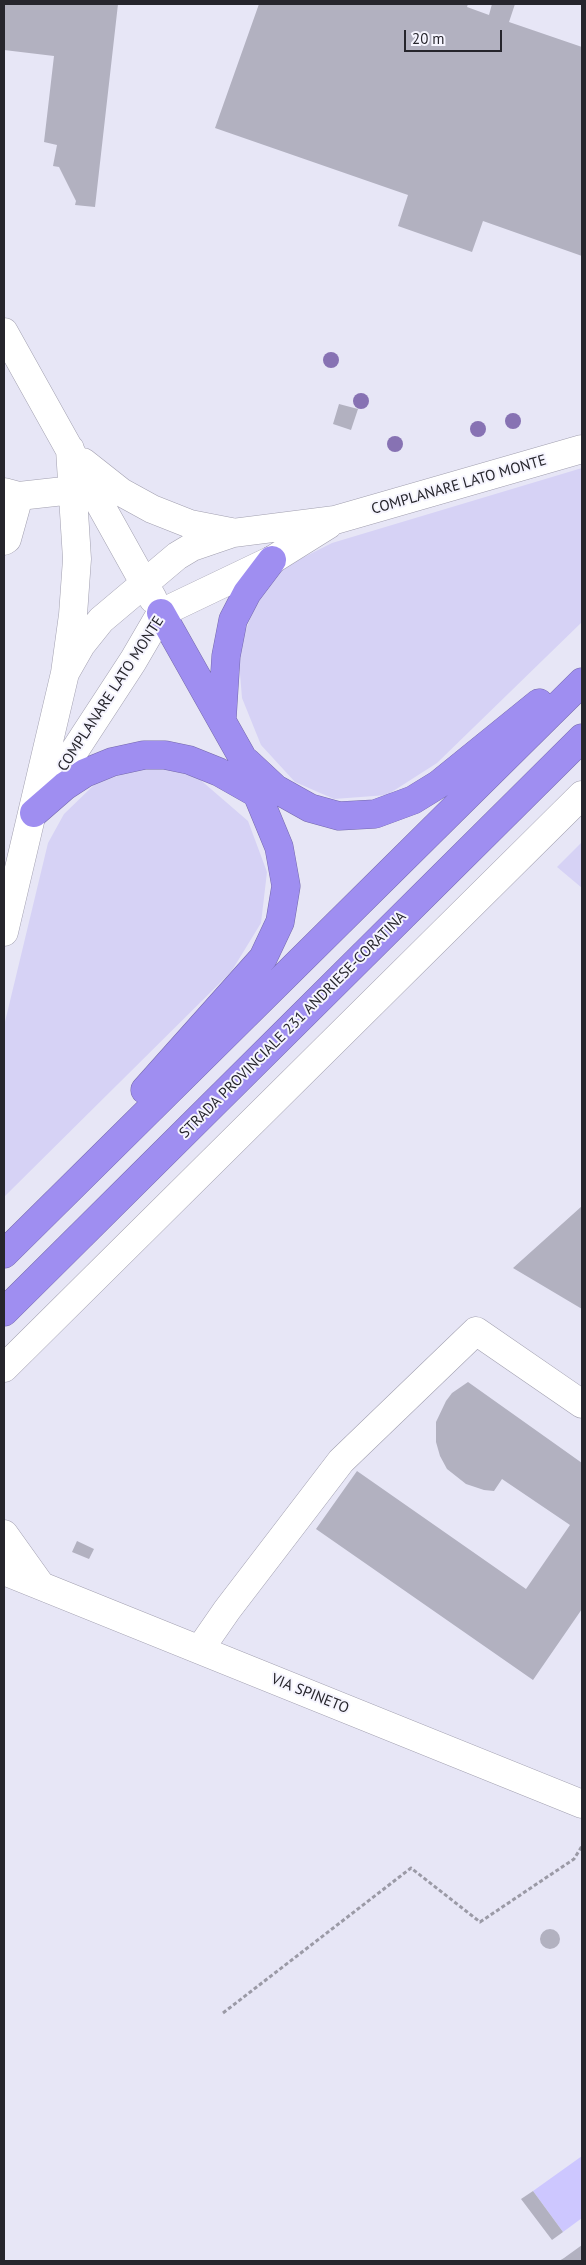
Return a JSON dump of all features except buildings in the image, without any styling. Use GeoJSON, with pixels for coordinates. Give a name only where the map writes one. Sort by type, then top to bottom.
{"type":"FeatureCollection","features":[{"type":"Feature","properties":{"kind":"highway"},"geometry":{"type":"LineString","coordinates":[[222,719],[226,656],[233,620],[246,593],[272,560]]}},
{"type":"Feature","properties":{"kind":"highway"},"geometry":{"type":"LineString","coordinates":[[4,1248],[250,972],[268,950],[280,922],[286,886],[281,854],[241,755],[161,613]]}},
{"type":"Feature","properties":{"kind":"highway"},"geometry":{"type":"LineString","coordinates":[[241,755],[276,789],[310,808],[326,814],[346,816],[382,812],[413,800],[439,784],[582,667]]}},
{"type":"Feature","properties":{"kind":"highway"},"geometry":{"type":"LineString","coordinates":[[4,1254],[582,682]]}},
{"type":"Feature","properties":{"kind":"highway","name":"STRADA PROVINCIALE 231 ANDRIESE-CORATINA"},"geometry":{"type":"LineString","coordinates":[[4,1312],[582,738]]}},
{"type":"Feature","properties":{"kind":"highway"},"geometry":{"type":"LineString","coordinates":[[34,814],[64,786],[85,773],[112,762],[144,755],[165,755],[189,760],[219,772],[256,793]]}},
{"type":"Feature","properties":{"kind":"street"},"geometry":{"type":"LineString","coordinates":[[4,332],[161,613]]}},
{"type":"Feature","properties":{"kind":"street","name":"COMPLANARE LATO MONTE"},"geometry":{"type":"LineString","coordinates":[[4,932],[34,814],[65,673],[76,586],[70,449]]}},
{"type":"Feature","properties":{"kind":"street","name":"COMPLANARE LATO MONTE"},"geometry":{"type":"LineString","coordinates":[[70,449],[113,486],[140,503],[190,524],[233,533]]}},
{"type":"Feature","properties":{"kind":"street","name":"COMPLANARE LATO MONTE"},"geometry":{"type":"LineString","coordinates":[[65,673],[76,652],[95,626],[187,550],[233,533],[335,520],[582,449]]}},
{"type":"Feature","properties":{"kind":"street"},"geometry":{"type":"LineString","coordinates":[[4,541],[6,539],[11,494],[73,490]]}},
{"type":"Feature","properties":{"kind":"street","name":"COMPLANARE LATO MONTE"},"geometry":{"type":"LineString","coordinates":[[34,814],[128,669],[161,613],[272,560],[335,520]]}},
{"type":"Feature","properties":{"kind":"street"},"geometry":{"type":"LineString","coordinates":[[4,1368],[582,794]]}},
{"type":"Feature","properties":{"kind":"street"},"geometry":{"type":"LineString","coordinates":[[200,1649],[227,1610],[341,1461],[476,1331],[582,1404]]}},
{"type":"Feature","properties":{"kind":"street"},"geometry":{"type":"LineString","coordinates":[[4,1534],[39,1583]]}},
{"type":"Feature","properties":{"kind":"street","name":"VIA SPINETO"},"geometry":{"type":"LineString","coordinates":[[4,1570],[582,1804]]}},
{"type":"Feature","properties":{"kind":"path"},"geometry":{"type":"LineString","coordinates":[[223,2013],[411,1868],[480,1922],[574,1859],[582,1846]]}},
{"type":"Feature","properties":{"kind":"shaded area"},"geometry":{"type":"Polygon","coordinates":[[[582,468],[582,622],[437,763],[387,795],[334,799],[295,782],[261,745],[242,698],[238,649],[257,602],[286,566],[332,543],[582,468]]]}},
{"type":"Feature","properties":{"kind":"shaded area"},"geometry":{"type":"Polygon","coordinates":[[[151,765],[197,777],[248,821],[267,872],[261,923],[231,972],[4,1197],[4,1026],[48,843],[64,814],[96,783],[151,765]]]}},
{"type":"Feature","properties":{"kind":"shaded area"},"geometry":{"type":"Polygon","coordinates":[[[582,842],[582,888],[557,867],[582,842]]]}},
{"type":"Feature","properties":{"kind":"shaded area"},"geometry":{"type":"Polygon","coordinates":[[[582,2156],[582,2218],[563,2232],[533,2191],[582,2156]]]}}]}
